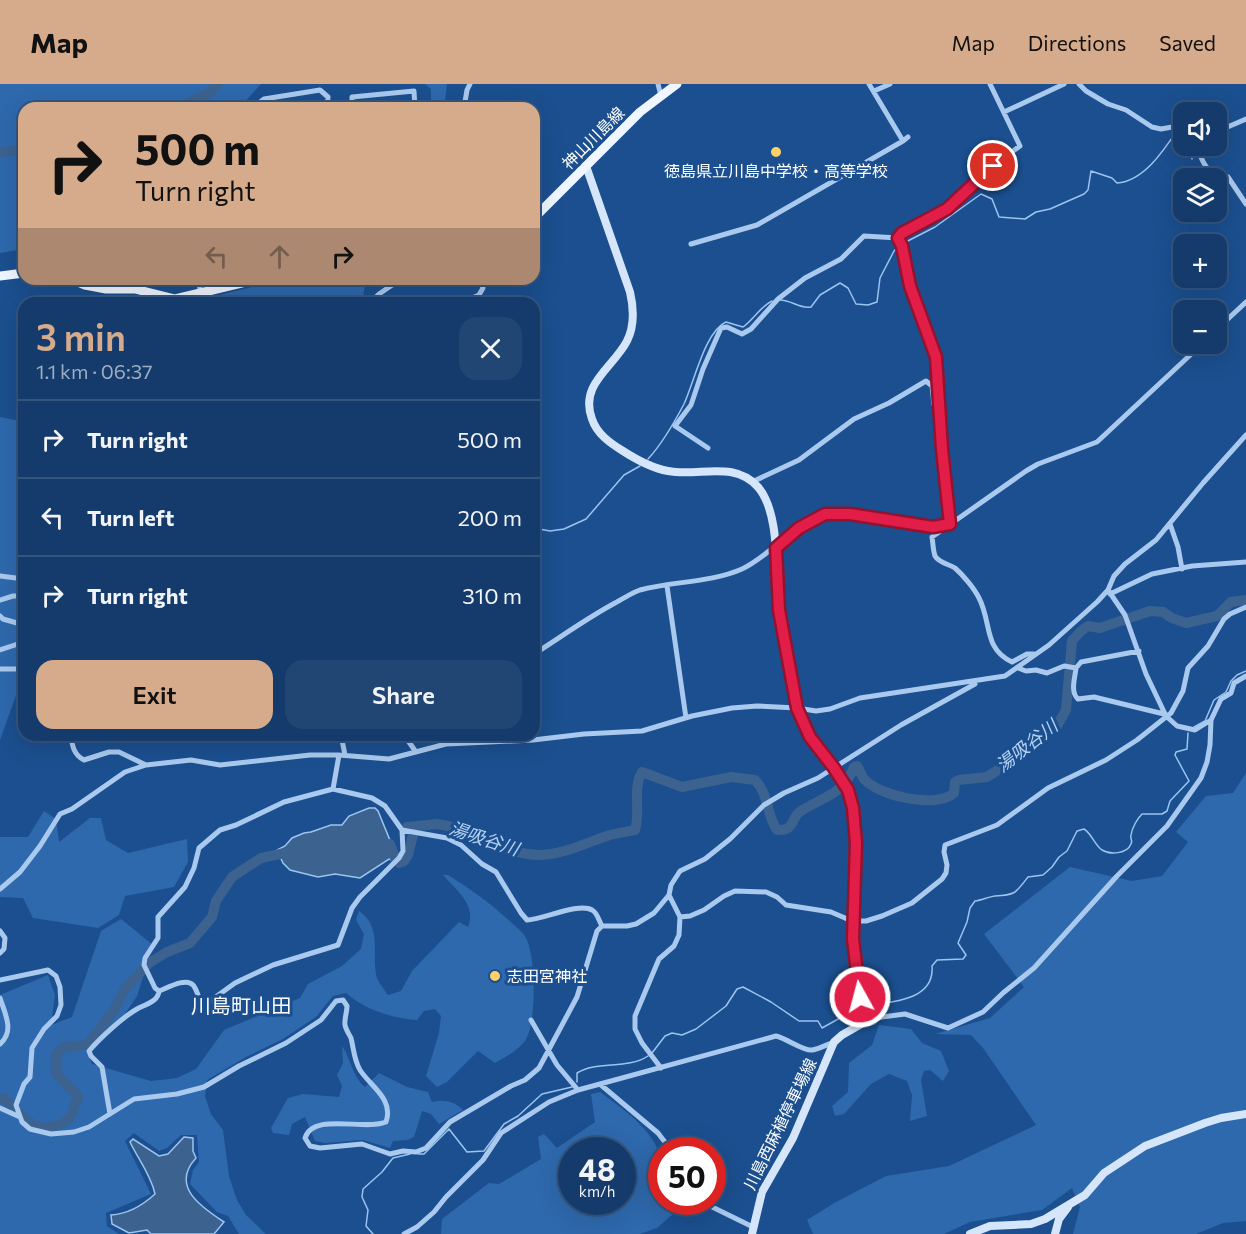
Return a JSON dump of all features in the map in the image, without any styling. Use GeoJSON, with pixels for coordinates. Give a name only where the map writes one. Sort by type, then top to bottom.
{"type":"FeatureCollection","features":[{"type":"Feature","properties":{"kind":"main road","name":"神山川島線"},"geometry":{"type":"LineString","coordinates":[[540,212],[640,112],[677,84]]}},
{"type":"Feature","properties":{"kind":"main road"},"geometry":{"type":"LineString","coordinates":[[586,166],[630,292],[633,313],[626,342],[600,373],[591,390],[590,410],[597,429],[611,444],[657,468],[677,472],[724,471],[740,475],[761,491],[767,504],[776,548],[779,610],[797,708],[810,737],[848,790],[856,826],[852,921],[854,958],[863,1023],[834,1042]]}},
{"type":"Feature","properties":{"kind":"main road"},"geometry":{"type":"LineString","coordinates":[[0,276],[18,274]]}},
{"type":"Feature","properties":{"kind":"main road"},"geometry":{"type":"LineString","coordinates":[[85,285],[106,290],[135,289],[167,297]]}},
{"type":"Feature","properties":{"kind":"main road"},"geometry":{"type":"LineString","coordinates":[[185,297],[236,285]]}},
{"type":"Feature","properties":{"kind":"main road","name":"川島西麻植停車場線"},"geometry":{"type":"LineString","coordinates":[[752,1231],[762,1192],[793,1138],[834,1042]]}},
{"type":"Feature","properties":{"kind":"main road"},"geometry":{"type":"LineString","coordinates":[[970,1234],[990,1226],[1031,1224],[1085,1195],[1104,1173],[1145,1146],[1221,1118],[1246,1114]]}},
{"type":"Feature","properties":{"kind":"main road"},"geometry":{"type":"LineString","coordinates":[[1055,1234],[1059,1219],[1070,1204]]}},
{"type":"Feature","properties":{"kind":"street"},"geometry":{"type":"LineString","coordinates":[[466,102],[470,84]]}},
{"type":"Feature","properties":{"kind":"street"},"geometry":{"type":"LineString","coordinates":[[658,84],[661,96]]}},
{"type":"Feature","properties":{"kind":"street"},"geometry":{"type":"LineString","coordinates":[[691,244],[757,225],[906,139],[869,84]]}},
{"type":"Feature","properties":{"kind":"street"},"geometry":{"type":"LineString","coordinates":[[874,92],[890,84]]}},
{"type":"Feature","properties":{"kind":"street"},"geometry":{"type":"LineString","coordinates":[[950,524],[936,357],[910,286],[900,242],[902,233],[947,209],[993,166],[1020,146],[990,84]]}},
{"type":"Feature","properties":{"kind":"street"},"geometry":{"type":"LineString","coordinates":[[1004,112],[1064,84]]}},
{"type":"Feature","properties":{"kind":"street"},"geometry":{"type":"LineString","coordinates":[[1079,84],[1108,104],[1125,110],[1152,127],[1161,129],[1173,127]]}},
{"type":"Feature","properties":{"kind":"street"},"geometry":{"type":"LineString","coordinates":[[260,102],[264,99],[320,90],[328,97],[328,102]]}},
{"type":"Feature","properties":{"kind":"street"},"geometry":{"type":"LineString","coordinates":[[352,102],[352,97],[414,91],[415,102]]}},
{"type":"Feature","properties":{"kind":"street"},"geometry":{"type":"LineString","coordinates":[[1227,127],[1246,119]]}},
{"type":"Feature","properties":{"kind":"street"},"geometry":{"type":"LineString","coordinates":[[1201,156],[1215,174],[1228,177],[1246,204]]}},
{"type":"Feature","properties":{"kind":"street"},"geometry":{"type":"LineString","coordinates":[[708,448],[675,426],[691,405],[703,369],[721,328],[727,327],[742,334],[751,329],[776,301],[805,278],[841,259],[864,237],[900,242]]}},
{"type":"Feature","properties":{"kind":"street"},"geometry":{"type":"LineString","coordinates":[[199,285],[201,294]]}},
{"type":"Feature","properties":{"kind":"street"},"geometry":{"type":"LineString","coordinates":[[379,297],[394,285]]}},
{"type":"Feature","properties":{"kind":"street"},"geometry":{"type":"LineString","coordinates":[[474,297],[479,295],[483,288],[482,285]]}},
{"type":"Feature","properties":{"kind":"street"},"geometry":{"type":"LineString","coordinates":[[1227,320],[1246,302]]}},
{"type":"Feature","properties":{"kind":"street"},"geometry":{"type":"LineString","coordinates":[[1035,654],[1027,654],[1012,662],[1001,657],[990,640],[986,616],[978,597],[954,568],[939,561],[932,537],[1032,468],[1097,442],[1191,354]]}},
{"type":"Feature","properties":{"kind":"street"},"geometry":{"type":"LineString","coordinates":[[752,482],[800,460],[854,419],[889,403],[926,381],[932,386],[934,405],[940,406]]}},
{"type":"Feature","properties":{"kind":"street"},"geometry":{"type":"LineString","coordinates":[[1109,592],[1114,576],[1125,564],[1156,540],[1246,435]]}},
{"type":"Feature","properties":{"kind":"street"},"geometry":{"type":"LineString","coordinates":[[540,650],[596,614],[638,591],[720,576],[742,569],[762,559],[799,528],[825,514],[850,514],[933,527],[950,524]]}},
{"type":"Feature","properties":{"kind":"street"},"geometry":{"type":"LineString","coordinates":[[1170,524],[1179,547],[1182,569]]}},
{"type":"Feature","properties":{"kind":"street"},"geometry":{"type":"LineString","coordinates":[[540,739],[642,731],[732,708],[797,708],[816,711],[830,709],[860,698],[978,682],[1005,676],[1049,645],[1109,592],[1152,574],[1246,562]]}},
{"type":"Feature","properties":{"kind":"street"},"geometry":{"type":"LineString","coordinates":[[0,576],[18,578]]}},
{"type":"Feature","properties":{"kind":"street"},"geometry":{"type":"LineString","coordinates":[[667,586],[687,718]]}},
{"type":"Feature","properties":{"kind":"street"},"geometry":{"type":"LineString","coordinates":[[1109,592],[1126,618],[1146,674],[1165,715],[1177,726],[1195,730],[1211,720]]}},
{"type":"Feature","properties":{"kind":"street"},"geometry":{"type":"LineString","coordinates":[[0,600],[18,596]]}},
{"type":"Feature","properties":{"kind":"street"},"geometry":{"type":"LineString","coordinates":[[680,917],[690,916],[704,910],[735,891],[766,892],[777,897],[786,905],[831,912],[852,921],[866,921],[912,903],[924,895],[946,873],[945,845],[997,825],[1054,784],[1106,760],[1137,740],[1165,715],[1171,713],[1183,691],[1188,668],[1192,662],[1208,646],[1224,620],[1230,614],[1246,607]]}},
{"type":"Feature","properties":{"kind":"street"},"geometry":{"type":"LineString","coordinates":[[0,616],[18,623]]}},
{"type":"Feature","properties":{"kind":"street"},"geometry":{"type":"LineString","coordinates":[[0,650],[18,644]]}},
{"type":"Feature","properties":{"kind":"street"},"geometry":{"type":"LineString","coordinates":[[1139,651],[1081,662],[1074,668],[1074,696],[1078,699],[1094,698],[1165,715]]}},
{"type":"Feature","properties":{"kind":"street"},"geometry":{"type":"LineString","coordinates":[[1018,668],[1047,673],[1064,666],[1074,668]]}},
{"type":"Feature","properties":{"kind":"street"},"geometry":{"type":"LineString","coordinates":[[0,669],[18,669]]}},
{"type":"Feature","properties":{"kind":"street"},"geometry":{"type":"LineString","coordinates":[[863,1023],[874,1018],[904,1014],[948,1028],[983,1012],[1034,968],[1117,876],[1167,826],[1193,792],[1207,762],[1211,720],[1221,699],[1231,693],[1234,683],[1246,676]]}},
{"type":"Feature","properties":{"kind":"street"},"geometry":{"type":"LineString","coordinates":[[0,980],[48,970],[56,975],[60,987],[61,1005],[57,1016],[44,1029],[32,1048],[30,1077],[24,1084],[16,1105],[19,1115],[30,1129],[51,1134],[74,1132],[89,1128],[134,1099],[177,1094],[204,1087],[239,1066],[286,1043],[321,1020],[336,1001],[343,1000],[347,1006],[345,1025],[354,1059],[360,1071],[382,1096],[388,1115],[386,1122],[376,1126],[325,1123],[314,1126],[307,1132],[305,1138],[310,1146],[320,1148],[362,1144],[390,1154],[403,1151],[416,1152],[426,1148],[450,1122],[525,1080],[539,1068],[577,997],[597,931],[602,926],[636,924],[654,913],[669,895],[671,885],[680,871],[705,859],[730,839],[764,806],[784,793],[818,778],[910,719],[978,682]]}},
{"type":"Feature","properties":{"kind":"street"},"geometry":{"type":"LineString","coordinates":[[72,741],[77,756],[84,760],[109,752],[119,752],[146,765]]}},
{"type":"Feature","properties":{"kind":"street"},"geometry":{"type":"LineString","coordinates":[[333,789],[342,755],[341,741]]}},
{"type":"Feature","properties":{"kind":"street"},"geometry":{"type":"LineString","coordinates":[[408,741],[416,752]]}},
{"type":"Feature","properties":{"kind":"street"},"geometry":{"type":"LineString","coordinates":[[0,889],[20,872],[60,814],[72,809],[125,772],[146,765],[191,760],[220,765],[310,755],[389,759],[446,744],[511,741]]}},
{"type":"Feature","properties":{"kind":"street"},"geometry":{"type":"LineString","coordinates":[[110,1113],[102,1067],[89,1051],[134,1010],[156,999],[159,991],[189,982],[193,985],[202,1003],[206,1004],[235,983],[273,965],[338,945],[352,908],[397,860],[403,850],[402,830],[384,806],[372,798],[333,789],[284,802],[236,825],[220,830],[199,848],[195,868],[185,887],[158,917],[158,938],[145,958],[145,968],[155,988],[159,991]]}},
{"type":"Feature","properties":{"kind":"street"},"geometry":{"type":"LineString","coordinates":[[402,830],[447,838],[460,845],[482,864],[496,872],[527,920],[534,920],[559,911],[590,908],[602,926]]}},
{"type":"Feature","properties":{"kind":"street"},"geometry":{"type":"LineString","coordinates":[[661,1068],[635,1029],[635,1016],[659,959],[674,946],[678,935],[680,917],[669,895]]}},
{"type":"Feature","properties":{"kind":"street"},"geometry":{"type":"LineString","coordinates":[[0,931],[5,938],[4,949],[0,953]]}},
{"type":"Feature","properties":{"kind":"street"},"geometry":{"type":"LineString","coordinates":[[0,998],[9,1024],[9,1031],[5,1040],[0,1044]]}},
{"type":"Feature","properties":{"kind":"street"},"geometry":{"type":"LineString","coordinates":[[531,1020],[549,1051],[578,1090]]}},
{"type":"Feature","properties":{"kind":"street"},"geometry":{"type":"LineString","coordinates":[[404,1234],[417,1227],[434,1212],[483,1160],[501,1133],[549,1102],[578,1090],[776,1036],[813,1051],[834,1042]]}},
{"type":"Feature","properties":{"kind":"street"},"geometry":{"type":"LineString","coordinates":[[601,1085],[661,1137]]}},
{"type":"Feature","properties":{"kind":"street"},"geometry":{"type":"LineString","coordinates":[[0,1108],[19,1115]]}},
{"type":"Feature","properties":{"kind":"street"},"geometry":{"type":"LineString","coordinates":[[724,1215],[752,1231]]}},
{"type":"Feature","properties":{"kind":"shaded area"},"geometry":{"type":"Polygon","coordinates":[[[0,84],[261,84],[244,102],[18,102],[18,250],[0,253],[0,84]]]}},
{"type":"Feature","properties":{"kind":"shaded area"},"geometry":{"type":"Polygon","coordinates":[[[425,84],[447,84],[445,102],[431,102],[431,89],[425,84]]]}},
{"type":"Feature","properties":{"kind":"shaded area"},"geometry":{"type":"Polygon","coordinates":[[[260,285],[365,285],[363,297],[211,297],[260,285]]]}},
{"type":"Feature","properties":{"kind":"shaded area"},"geometry":{"type":"Polygon","coordinates":[[[0,417],[18,421],[18,690],[0,740],[0,417]]]}},
{"type":"Feature","properties":{"kind":"shaded area"},"geometry":{"type":"Polygon","coordinates":[[[1246,773],[1246,1221],[1223,1223],[1196,1234],[1073,1234],[1080,1207],[1072,1188],[1042,1210],[970,1222],[944,1234],[813,1234],[807,1220],[886,1176],[949,1166],[1036,1125],[983,1048],[971,1035],[935,1034],[990,1018],[1024,987],[984,934],[1070,867],[1132,881],[1162,876],[1188,842],[1176,832],[1206,796],[1233,793],[1246,773]]]}},
{"type":"Feature","properties":{"kind":"shaded area"},"geometry":{"type":"Polygon","coordinates":[[[375,808],[378,811],[396,855],[392,860],[389,859],[360,878],[335,874],[318,877],[290,870],[283,863],[277,850],[285,846],[292,838],[331,825],[342,825],[349,816],[375,808]]]}},
{"type":"Feature","properties":{"kind":"shaded area"},"geometry":{"type":"Polygon","coordinates":[[[44,811],[56,819],[59,842],[90,818],[101,818],[106,840],[128,853],[187,839],[188,862],[174,887],[125,896],[119,915],[98,928],[33,918],[23,898],[0,897],[0,837],[28,837],[44,811]]]}},
{"type":"Feature","properties":{"kind":"shaded area"},"geometry":{"type":"Polygon","coordinates":[[[443,875],[448,875],[482,898],[526,938],[532,959],[534,990],[532,1020],[525,1041],[515,1051],[495,1063],[478,1051],[447,1082],[437,1087],[426,1076],[439,1033],[441,1016],[435,1009],[424,1011],[417,1020],[408,1019],[370,1008],[346,993],[333,996],[316,1017],[283,1039],[207,1080],[205,1096],[211,1114],[223,1130],[229,1176],[237,1200],[246,1215],[266,1234],[239,1234],[228,1216],[217,1212],[190,1184],[193,1170],[199,1162],[197,1135],[181,1135],[167,1148],[159,1151],[134,1133],[125,1141],[151,1194],[106,1213],[107,1226],[119,1234],[0,1234],[0,995],[48,975],[55,995],[51,1025],[72,1017],[101,931],[121,919],[153,945],[137,996],[117,1026],[85,1047],[92,1064],[151,1081],[177,1078],[196,1069],[224,1030],[300,998],[308,984],[342,966],[361,949],[364,934],[356,920],[359,911],[371,924],[375,940],[375,965],[378,979],[388,995],[401,991],[412,971],[459,922],[468,927],[470,912],[464,898],[443,875]]]}},
{"type":"Feature","properties":{"kind":"shaded area"},"geometry":{"type":"Polygon","coordinates":[[[879,1025],[911,1029],[922,1043],[941,1051],[949,1071],[943,1081],[930,1070],[924,1071],[921,1080],[927,1116],[910,1121],[912,1095],[907,1081],[889,1074],[871,1084],[844,1114],[835,1116],[832,1106],[848,1092],[849,1063],[872,1045],[879,1025]]]}},
{"type":"Feature","properties":{"kind":"shaded area"},"geometry":{"type":"Polygon","coordinates":[[[342,1046],[357,1078],[365,1087],[379,1073],[407,1087],[428,1092],[432,1102],[449,1101],[463,1110],[439,1124],[431,1114],[422,1111],[414,1137],[408,1140],[393,1141],[390,1148],[363,1140],[325,1143],[315,1141],[305,1117],[292,1124],[289,1135],[273,1133],[271,1128],[288,1098],[303,1094],[339,1097],[342,1086],[337,1075],[343,1063],[342,1046]]]}},
{"type":"Feature","properties":{"kind":"shaded area"},"geometry":{"type":"Polygon","coordinates":[[[600,1092],[636,1120],[650,1137],[648,1137],[648,1215],[672,1215],[657,1228],[640,1234],[441,1234],[442,1219],[489,1183],[499,1184],[541,1159],[538,1137],[544,1134],[558,1147],[558,1215],[636,1215],[636,1137],[573,1137],[595,1122],[591,1094],[600,1092]]]}},
{"type":"Feature","properties":{"kind":"shaded area"},"geometry":{"type":"Polygon","coordinates":[[[184,1137],[193,1138],[193,1151],[196,1158],[189,1168],[186,1178],[187,1187],[198,1203],[224,1222],[214,1234],[151,1234],[147,1230],[129,1233],[112,1224],[111,1215],[135,1208],[155,1194],[130,1142],[133,1139],[159,1156],[168,1154],[184,1137]]]}},
{"type":"Feature","properties":{"kind":"waterway"},"geometry":{"type":"LineString","coordinates":[[190,102],[209,93],[218,84]]}},
{"type":"Feature","properties":{"kind":"waterway"},"geometry":{"type":"LineString","coordinates":[[780,300],[811,307],[820,295],[840,283],[848,288],[856,304],[868,305],[877,302],[880,278],[894,251],[900,245],[935,227],[981,194],[992,199],[999,217],[1025,219],[1036,212],[1050,209],[1084,194],[1088,190],[1091,171],[1112,178],[1117,183],[1136,177],[1152,163],[1173,136]]}},
{"type":"Feature","properties":{"kind":"waterway"},"geometry":{"type":"LineString","coordinates":[[0,152],[18,150]]}},
{"type":"Feature","properties":{"kind":"waterway"},"geometry":{"type":"LineString","coordinates":[[648,459],[663,440],[680,411],[706,346],[719,327],[726,322],[743,327],[772,301]]}},
{"type":"Feature","properties":{"kind":"waterway"},"geometry":{"type":"LineString","coordinates":[[540,529],[550,531],[564,529],[586,519],[624,475],[640,466]]}},
{"type":"Feature","properties":{"kind":"waterway","name":"湯吸谷川"},"geometry":{"type":"LineString","coordinates":[[407,827],[437,824],[517,852],[541,855],[558,853],[610,835],[635,830],[637,793],[642,772],[682,787],[731,777],[755,780],[763,791],[777,830],[787,828],[801,811],[839,789],[857,766],[864,779],[882,791],[922,800],[946,798],[954,793],[955,782],[987,777],[1010,762],[1034,736],[1057,726],[1066,710],[1072,641],[1088,626],[1100,628],[1150,611],[1163,612],[1186,623],[1217,616],[1231,602],[1246,600]]}},
{"type":"Feature","properties":{"kind":"waterway"},"geometry":{"type":"LineString","coordinates":[[1194,727],[1205,721],[1214,700],[1226,692],[1231,681],[1246,671]]}},
{"type":"Feature","properties":{"kind":"waterway"},"geometry":{"type":"LineString","coordinates":[[866,1006],[909,998],[926,986],[931,978],[932,966],[937,960],[963,959],[966,955],[958,943],[970,908],[975,901],[1011,894],[1028,877],[1043,875],[1067,851],[1077,831],[1084,829],[1105,852],[1118,853],[1126,850],[1132,842],[1132,829],[1140,816],[1142,814],[1162,814],[1167,811],[1170,801],[1189,781],[1175,755],[1176,752],[1187,749],[1188,733]]}},
{"type":"Feature","properties":{"kind":"waterway"},"geometry":{"type":"LineString","coordinates":[[390,844],[399,863],[404,861],[408,855],[415,827]]}},
{"type":"Feature","properties":{"kind":"waterway","name":"湯吸谷川"},"geometry":{"type":"LineString","coordinates":[[0,1098],[4,1098],[27,1121],[40,1128],[60,1125],[71,1116],[78,1096],[56,1073],[56,1054],[64,1047],[87,1045],[113,1012],[125,989],[149,963],[167,952],[190,943],[212,917],[216,901],[232,877],[261,858],[290,852]]}},
{"type":"Feature","properties":{"kind":"waterway"},"geometry":{"type":"LineString","coordinates":[[652,1053],[665,1036],[672,1033],[682,1035],[696,1029],[726,1006],[737,989],[743,987],[799,1021],[818,1021],[822,1028],[858,1008]]}},
{"type":"Feature","properties":{"kind":"waterway"},"geometry":{"type":"LineString","coordinates":[[577,1082],[577,1073],[585,1069],[631,1063],[648,1056]]}},
{"type":"Feature","properties":{"kind":"waterway"},"geometry":{"type":"LineString","coordinates":[[418,1154],[424,1154],[449,1129],[467,1152],[484,1151],[504,1124],[518,1116],[542,1094],[572,1087]]}},
{"type":"Feature","properties":{"kind":"waterway"},"geometry":{"type":"LineString","coordinates":[[373,1234],[366,1226],[368,1210],[362,1197],[363,1189],[382,1172],[393,1158],[410,1154]]}},
{"type":"Feature","properties":{"kind":"place","name":"徳島県立川島中学校・高等学校"},"geometry":{"type":"Point","coordinates":[776,152]}},
{"type":"Feature","properties":{"kind":"place","name":"志田宮神社"},"geometry":{"type":"Point","coordinates":[495,976]}},
{"type":"Feature","properties":{"kind":"district","name":"川島町山田"},"geometry":{"type":"Point","coordinates":[241,1006]}},
{"type":"Feature","properties":{"kind":"route"},"geometry":{"type":"LineString","coordinates":[[860,997],[854,958],[852,921],[856,843],[853,808],[848,790],[834,768],[817,749],[797,708],[779,610],[776,548],[799,528],[825,514],[850,514],[933,527],[950,524],[936,357],[910,286],[902,246],[898,238],[902,233],[947,209],[993,166]]}}]}
